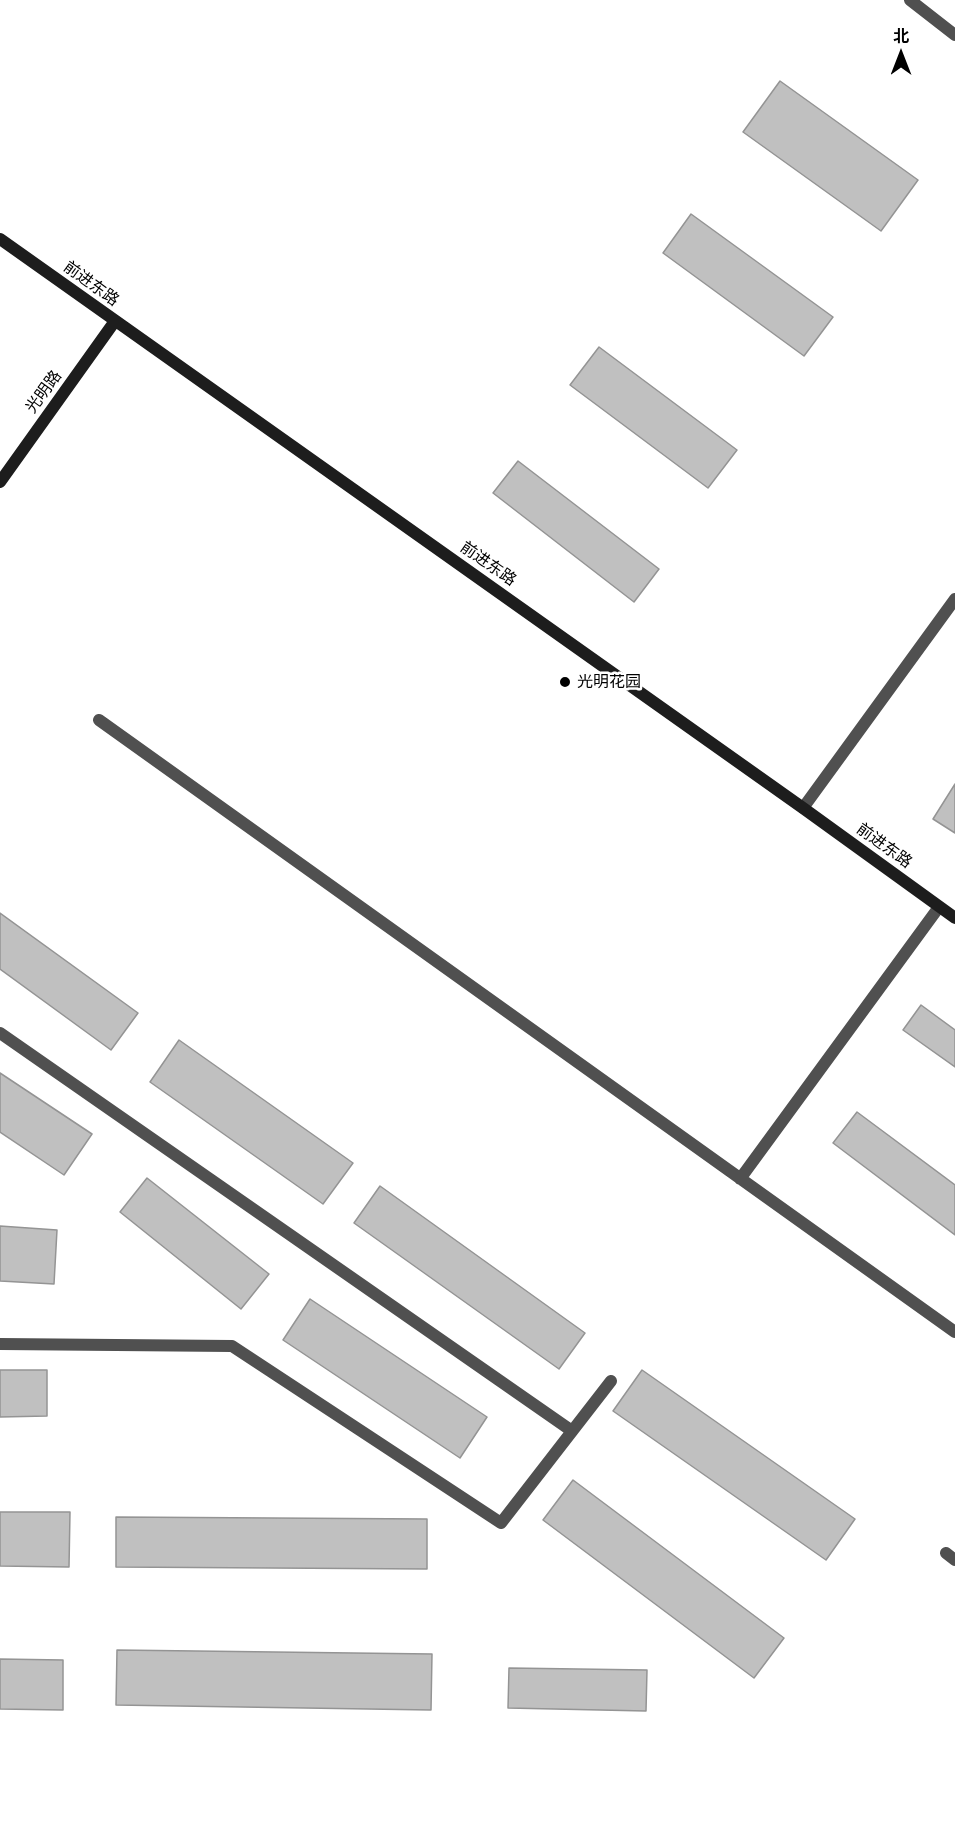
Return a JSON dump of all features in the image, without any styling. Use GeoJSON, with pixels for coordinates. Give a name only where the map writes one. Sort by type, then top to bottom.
{"type":"FeatureCollection","features":[{"type":"Feature","properties":{"kind":"main road","name":"前进东路"},"geometry":{"type":"LineString","coordinates":[[0,239],[955,918]]}},
{"type":"Feature","properties":{"kind":"main road","name":"光明路"},"geometry":{"type":"LineString","coordinates":[[0,482],[115,321]]}},
{"type":"Feature","properties":{"kind":"street"},"geometry":{"type":"LineString","coordinates":[[910,0],[955,35]]}},
{"type":"Feature","properties":{"kind":"street"},"geometry":{"type":"LineString","coordinates":[[803,808],[955,599]]}},
{"type":"Feature","properties":{"kind":"street"},"geometry":{"type":"LineString","coordinates":[[99,720],[955,1332]]}},
{"type":"Feature","properties":{"kind":"street"},"geometry":{"type":"LineString","coordinates":[[740,1179],[939,907]]}},
{"type":"Feature","properties":{"kind":"street"},"geometry":{"type":"LineString","coordinates":[[0,1033],[572,1431]]}},
{"type":"Feature","properties":{"kind":"street"},"geometry":{"type":"LineString","coordinates":[[0,1344],[232,1346],[501,1522],[610,1381]]}},
{"type":"Feature","properties":{"kind":"building"},"geometry":{"type":"Polygon","coordinates":[[[780,81],[918,180],[881,231],[743,132],[780,81]]]}},
{"type":"Feature","properties":{"kind":"building"},"geometry":{"type":"Polygon","coordinates":[[[691,214],[833,317],[804,356],[663,253],[691,214]]]}},
{"type":"Feature","properties":{"kind":"building"},"geometry":{"type":"Polygon","coordinates":[[[599,347],[737,450],[708,488],[570,385],[599,347]]]}},
{"type":"Feature","properties":{"kind":"building"},"geometry":{"type":"Polygon","coordinates":[[[518,461],[659,569],[634,602],[493,493],[518,461]]]}},
{"type":"Feature","properties":{"kind":"building"},"geometry":{"type":"Polygon","coordinates":[[[955,784],[955,833],[933,819],[955,784]]]}},
{"type":"Feature","properties":{"kind":"building"},"geometry":{"type":"Polygon","coordinates":[[[0,913],[138,1013],[111,1050],[0,969],[0,913]]]}},
{"type":"Feature","properties":{"kind":"building"},"geometry":{"type":"Polygon","coordinates":[[[921,1005],[955,1030],[955,1067],[903,1030],[921,1005]]]}},
{"type":"Feature","properties":{"kind":"building"},"geometry":{"type":"Polygon","coordinates":[[[179,1040],[353,1163],[323,1204],[150,1082],[179,1040]]]}},
{"type":"Feature","properties":{"kind":"building"},"geometry":{"type":"Polygon","coordinates":[[[0,1073],[92,1134],[64,1175],[0,1132],[0,1073]]]}},
{"type":"Feature","properties":{"kind":"building"},"geometry":{"type":"Polygon","coordinates":[[[857,1112],[955,1185],[955,1235],[833,1143],[857,1112]]]}},
{"type":"Feature","properties":{"kind":"building"},"geometry":{"type":"Polygon","coordinates":[[[147,1178],[269,1274],[241,1309],[120,1212],[147,1178]]]}},
{"type":"Feature","properties":{"kind":"building"},"geometry":{"type":"Polygon","coordinates":[[[380,1186],[585,1333],[559,1369],[354,1223],[380,1186]]]}},
{"type":"Feature","properties":{"kind":"building"},"geometry":{"type":"Polygon","coordinates":[[[0,1226],[57,1230],[54,1284],[0,1281],[0,1226]]]}},
{"type":"Feature","properties":{"kind":"building"},"geometry":{"type":"Polygon","coordinates":[[[310,1299],[487,1417],[460,1458],[283,1340],[310,1299]]]}},
{"type":"Feature","properties":{"kind":"building"},"geometry":{"type":"Polygon","coordinates":[[[0,1370],[47,1370],[47,1416],[0,1417],[0,1370]]]}},
{"type":"Feature","properties":{"kind":"building"},"geometry":{"type":"Polygon","coordinates":[[[642,1370],[855,1519],[826,1560],[613,1411],[642,1370]]]}},
{"type":"Feature","properties":{"kind":"building"},"geometry":{"type":"Polygon","coordinates":[[[573,1480],[784,1638],[754,1678],[543,1520],[573,1480]]]}},
{"type":"Feature","properties":{"kind":"building"},"geometry":{"type":"Polygon","coordinates":[[[0,1512],[70,1512],[69,1567],[0,1566],[0,1512]]]}},
{"type":"Feature","properties":{"kind":"building"},"geometry":{"type":"Polygon","coordinates":[[[116,1517],[427,1519],[427,1569],[116,1567],[116,1517]]]}},
{"type":"Feature","properties":{"kind":"building"},"geometry":{"type":"Polygon","coordinates":[[[117,1650],[432,1654],[431,1710],[116,1705],[117,1650]]]}},
{"type":"Feature","properties":{"kind":"building"},"geometry":{"type":"Polygon","coordinates":[[[0,1659],[63,1660],[63,1710],[0,1709],[0,1659]]]}},
{"type":"Feature","properties":{"kind":"building"},"geometry":{"type":"Polygon","coordinates":[[[509,1668],[647,1670],[646,1711],[508,1708],[509,1668]]]}},
{"type":"Feature","properties":{"kind":"place","name":"光明花园"},"geometry":{"type":"Point","coordinates":[565,682]}}]}
